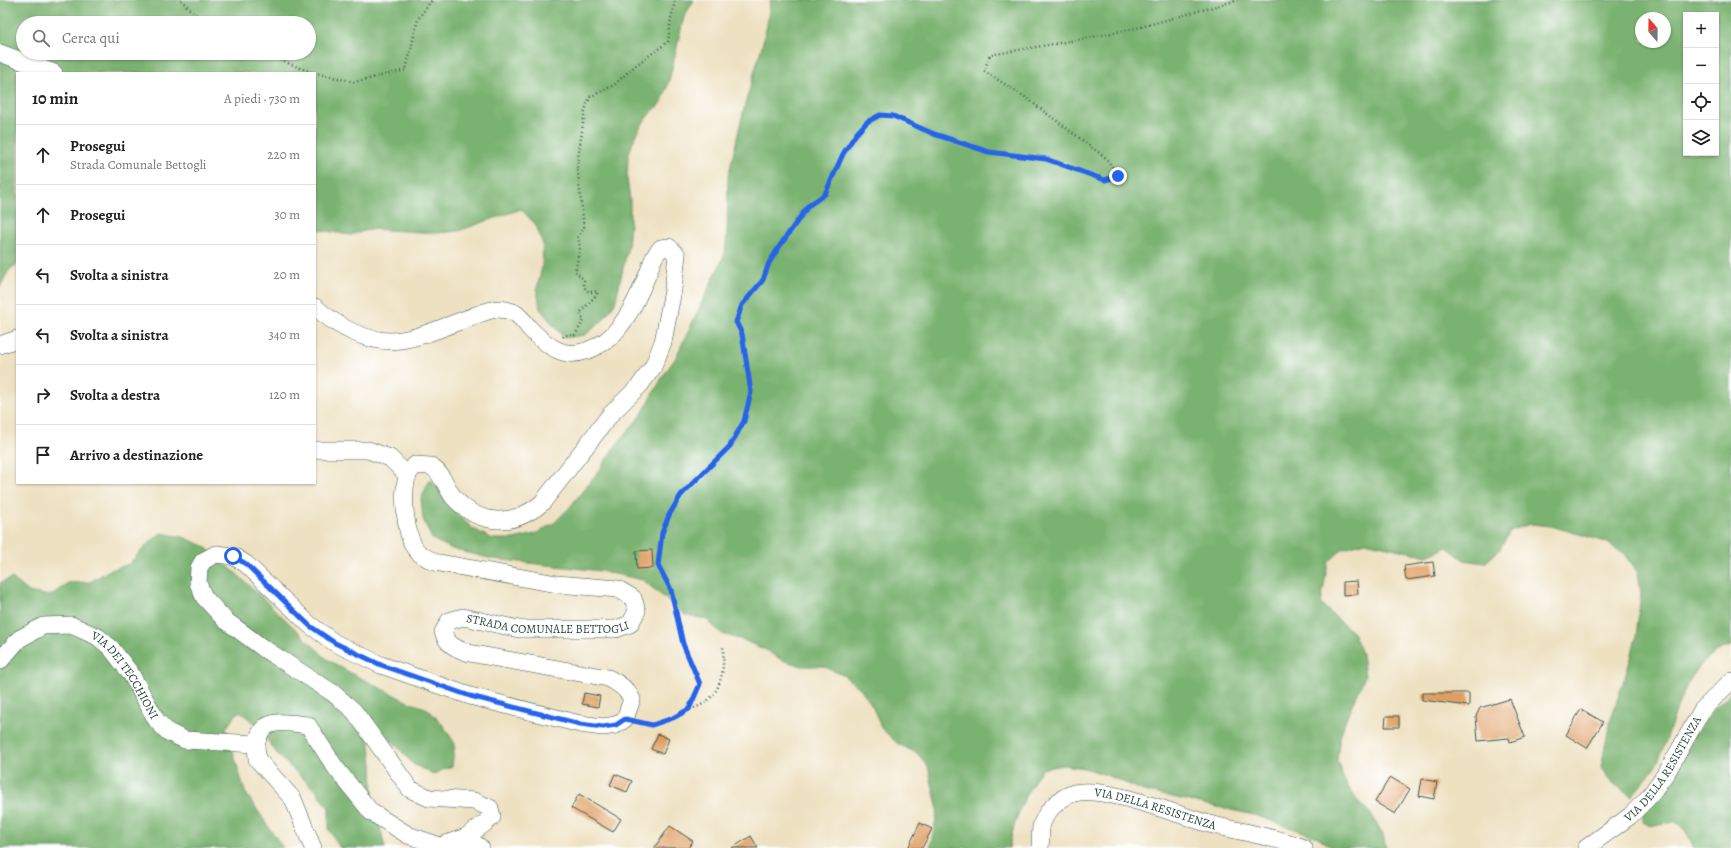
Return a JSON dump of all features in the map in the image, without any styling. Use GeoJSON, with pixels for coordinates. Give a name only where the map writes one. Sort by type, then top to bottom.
{"type":"FeatureCollection","features":[{"type":"Feature","properties":{"kind":"street"},"geometry":{"type":"LineString","coordinates":[[0,53],[16,59]]}},
{"type":"Feature","properties":{"kind":"street"},"geometry":{"type":"LineString","coordinates":[[19,60],[51,72]]}},
{"type":"Feature","properties":{"kind":"street"},"geometry":{"type":"LineString","coordinates":[[316,309],[327,318],[347,330],[376,340],[392,341],[418,336],[497,309],[515,313],[543,342],[557,351],[570,353],[585,351],[604,342],[615,331],[629,312],[655,255],[661,248],[670,247],[677,255],[663,342],[653,368],[640,385],[610,415],[542,503],[531,512],[510,520],[494,520],[474,515],[454,497],[440,475],[431,466],[415,465],[408,476],[390,458],[368,450],[316,450]]}},
{"type":"Feature","properties":{"kind":"street"},"geometry":{"type":"LineString","coordinates":[[0,345],[16,339]]}},
{"type":"Feature","properties":{"kind":"street","name":"STRADA COMUNALE BETTOGLI"},"geometry":{"type":"LineString","coordinates":[[408,476],[406,491],[406,524],[409,537],[418,552],[434,562],[557,584],[618,589],[633,598],[637,611],[630,624],[616,629],[519,630],[463,617],[449,621],[443,632],[446,640],[456,648],[469,653],[608,678],[618,682],[629,692],[632,699],[625,719]]}},
{"type":"Feature","properties":{"kind":"street"},"geometry":{"type":"LineString","coordinates":[[313,848],[293,799],[257,759],[256,744],[262,729],[273,724],[288,723],[308,725],[335,767],[372,812],[408,835],[440,846],[466,837],[492,817],[490,808],[474,801],[429,798],[410,789],[354,711],[333,693],[263,648],[225,620],[204,597],[198,583],[199,568],[203,561],[216,554],[233,556],[246,564],[310,626],[335,643],[381,665],[470,696],[580,724],[603,727],[616,725],[625,719]]}},
{"type":"Feature","properties":{"kind":"street","name":"VIA DEI TECCHIONI"},"geometry":{"type":"LineString","coordinates":[[0,661],[19,640],[43,626],[71,625],[98,637],[111,648],[131,674],[157,721],[168,732],[185,740],[256,744]]}},
{"type":"Feature","properties":{"kind":"street","name":"VIA DELLA RESISTENZA"},"geometry":{"type":"LineString","coordinates":[[1586,848],[1630,816],[1648,798],[1667,772],[1702,710],[1731,681]]}},
{"type":"Feature","properties":{"kind":"street","name":"VIA DELLA RESISTENZA"},"geometry":{"type":"LineString","coordinates":[[1040,848],[1042,826],[1049,811],[1063,798],[1076,793],[1106,793],[1212,824],[1290,843],[1304,848]]}},
{"type":"Feature","properties":{"kind":"street"},"geometry":{"type":"LineString","coordinates":[[466,837],[481,848]]}},
{"type":"Feature","properties":{"kind":"path"},"geometry":{"type":"LineString","coordinates":[[181,0],[196,16]]}},
{"type":"Feature","properties":{"kind":"path"},"geometry":{"type":"LineString","coordinates":[[316,73],[355,82],[406,70],[418,19],[432,0]]}},
{"type":"Feature","properties":{"kind":"path"},"geometry":{"type":"LineString","coordinates":[[570,353],[559,342],[565,334],[575,335],[584,320],[580,313],[597,294],[597,291],[589,292],[584,287],[584,280],[575,271],[580,248],[578,237],[584,227],[577,165],[585,110],[590,97],[614,85],[636,65],[668,42],[670,19],[676,0]]}},
{"type":"Feature","properties":{"kind":"path"},"geometry":{"type":"LineString","coordinates":[[689,709],[700,684],[683,644],[671,590],[658,565],[662,533],[669,515],[681,495],[730,446],[744,421],[751,392],[742,334],[736,322],[742,305],[763,280],[769,263],[808,206],[825,194],[843,154],[856,134],[867,122],[880,115],[893,116],[934,134],[989,152],[1046,159],[1105,180],[1118,176],[1106,158],[1025,97],[984,71],[990,55],[1141,27],[1238,0]]}},
{"type":"Feature","properties":{"kind":"path"},"geometry":{"type":"LineString","coordinates":[[280,60],[311,72]]}},
{"type":"Feature","properties":{"kind":"path"},"geometry":{"type":"LineString","coordinates":[[625,719],[652,725],[673,718],[689,709],[700,707],[715,693],[724,666],[723,647]]}},
{"type":"Feature","properties":{"kind":"green space"},"geometry":{"type":"Polygon","coordinates":[[[0,0],[694,0],[684,17],[669,81],[662,102],[647,117],[636,134],[628,156],[627,179],[630,200],[630,224],[628,247],[615,303],[602,321],[585,335],[564,338],[540,309],[537,288],[542,267],[543,245],[536,225],[521,209],[458,231],[436,233],[371,229],[350,235],[316,229],[316,72],[16,72],[16,265],[9,270],[0,287],[0,0]]]}},
{"type":"Feature","properties":{"kind":"green space"},"geometry":{"type":"Polygon","coordinates":[[[770,0],[1731,0],[1731,646],[1715,653],[1702,664],[1692,677],[1683,693],[1657,764],[1632,796],[1614,784],[1601,767],[1610,722],[1631,658],[1636,637],[1641,594],[1638,573],[1624,554],[1606,542],[1551,526],[1530,524],[1510,531],[1500,549],[1485,563],[1464,560],[1447,547],[1427,556],[1365,542],[1344,548],[1328,562],[1321,604],[1354,634],[1362,654],[1365,676],[1347,716],[1340,737],[1337,760],[1344,780],[1356,799],[1372,815],[1383,835],[1386,848],[1332,848],[1318,837],[1254,815],[1144,791],[1104,774],[1084,768],[1063,765],[1042,769],[1030,787],[1017,816],[1009,848],[930,848],[938,810],[928,766],[917,753],[898,744],[881,728],[873,707],[861,689],[843,675],[823,666],[802,666],[782,660],[764,649],[743,640],[722,634],[706,619],[685,615],[643,580],[601,571],[493,559],[452,549],[432,539],[423,519],[421,499],[430,479],[456,513],[472,528],[492,539],[513,539],[535,534],[554,523],[570,507],[600,469],[613,449],[642,414],[663,376],[675,359],[725,254],[728,177],[744,108],[767,25],[770,0]]]}},
{"type":"Feature","properties":{"kind":"green space"},"geometry":{"type":"Polygon","coordinates":[[[161,533],[183,537],[204,546],[238,575],[327,659],[347,671],[406,701],[428,709],[443,725],[455,744],[452,766],[433,774],[413,764],[384,732],[367,718],[372,764],[373,796],[385,848],[340,848],[329,829],[329,808],[316,791],[278,755],[257,725],[239,711],[226,728],[245,792],[283,848],[0,848],[0,583],[12,578],[29,592],[50,596],[68,583],[90,582],[108,571],[129,564],[161,533]]]}},
{"type":"Feature","properties":{"kind":"green space"},"geometry":{"type":"Polygon","coordinates":[[[1731,692],[1731,848],[1694,848],[1687,833],[1674,821],[1650,826],[1643,822],[1643,813],[1673,778],[1696,732],[1717,706],[1731,692]]]}},
{"type":"Feature","properties":{"kind":"building"},"geometry":{"type":"Polygon","coordinates":[[[652,550],[653,568],[637,569],[636,551],[652,550]]]}},
{"type":"Feature","properties":{"kind":"building"},"geometry":{"type":"Polygon","coordinates":[[[1433,562],[1435,576],[1406,580],[1404,566],[1433,562]]]}},
{"type":"Feature","properties":{"kind":"building"},"geometry":{"type":"Polygon","coordinates":[[[1357,581],[1358,594],[1343,595],[1343,582],[1357,581]]]}},
{"type":"Feature","properties":{"kind":"building"},"geometry":{"type":"Polygon","coordinates":[[[584,693],[600,696],[598,707],[582,704],[584,693]]]}},
{"type":"Feature","properties":{"kind":"building"},"geometry":{"type":"Polygon","coordinates":[[[1422,693],[1469,693],[1469,706],[1422,700],[1422,693]]]}},
{"type":"Feature","properties":{"kind":"building"},"geometry":{"type":"Polygon","coordinates":[[[1510,699],[1525,737],[1510,742],[1509,738],[1478,741],[1476,716],[1480,708],[1510,699]]]}},
{"type":"Feature","properties":{"kind":"building"},"geometry":{"type":"Polygon","coordinates":[[[1581,709],[1603,722],[1587,748],[1566,735],[1581,709]]]}},
{"type":"Feature","properties":{"kind":"building"},"geometry":{"type":"Polygon","coordinates":[[[1386,716],[1399,716],[1399,727],[1385,727],[1386,716]]]}},
{"type":"Feature","properties":{"kind":"building"},"geometry":{"type":"Polygon","coordinates":[[[658,734],[669,739],[663,754],[651,749],[658,734]]]}},
{"type":"Feature","properties":{"kind":"building"},"geometry":{"type":"Polygon","coordinates":[[[615,774],[632,781],[627,792],[610,785],[615,774]]]}},
{"type":"Feature","properties":{"kind":"building"},"geometry":{"type":"Polygon","coordinates":[[[1390,777],[1410,789],[1395,814],[1375,802],[1390,777]]]}},
{"type":"Feature","properties":{"kind":"building"},"geometry":{"type":"Polygon","coordinates":[[[1422,779],[1437,782],[1434,799],[1419,796],[1422,779]]]}},
{"type":"Feature","properties":{"kind":"building"},"geometry":{"type":"Polygon","coordinates":[[[579,794],[621,819],[613,832],[571,808],[579,794]]]}},
{"type":"Feature","properties":{"kind":"building"},"geometry":{"type":"Polygon","coordinates":[[[920,823],[932,829],[922,848],[908,848],[920,823]]]}},
{"type":"Feature","properties":{"kind":"building"},"geometry":{"type":"Polygon","coordinates":[[[670,826],[693,841],[688,848],[654,848],[670,826]]]}},
{"type":"Feature","properties":{"kind":"building"},"geometry":{"type":"Polygon","coordinates":[[[751,836],[758,848],[732,848],[751,836]]]}},
{"type":"Feature","properties":{"kind":"route"},"geometry":{"type":"LineString","coordinates":[[233,556],[246,564],[310,626],[335,643],[381,665],[470,696],[580,724],[603,727],[616,725],[625,719],[652,725],[673,718],[689,709],[700,684],[683,644],[671,590],[658,565],[662,533],[669,515],[681,495],[730,446],[744,421],[751,392],[742,334],[736,322],[742,305],[763,280],[769,263],[808,206],[825,194],[843,154],[856,134],[867,122],[880,115],[893,116],[934,134],[989,152],[1046,159],[1105,180],[1118,176]]}}]}
